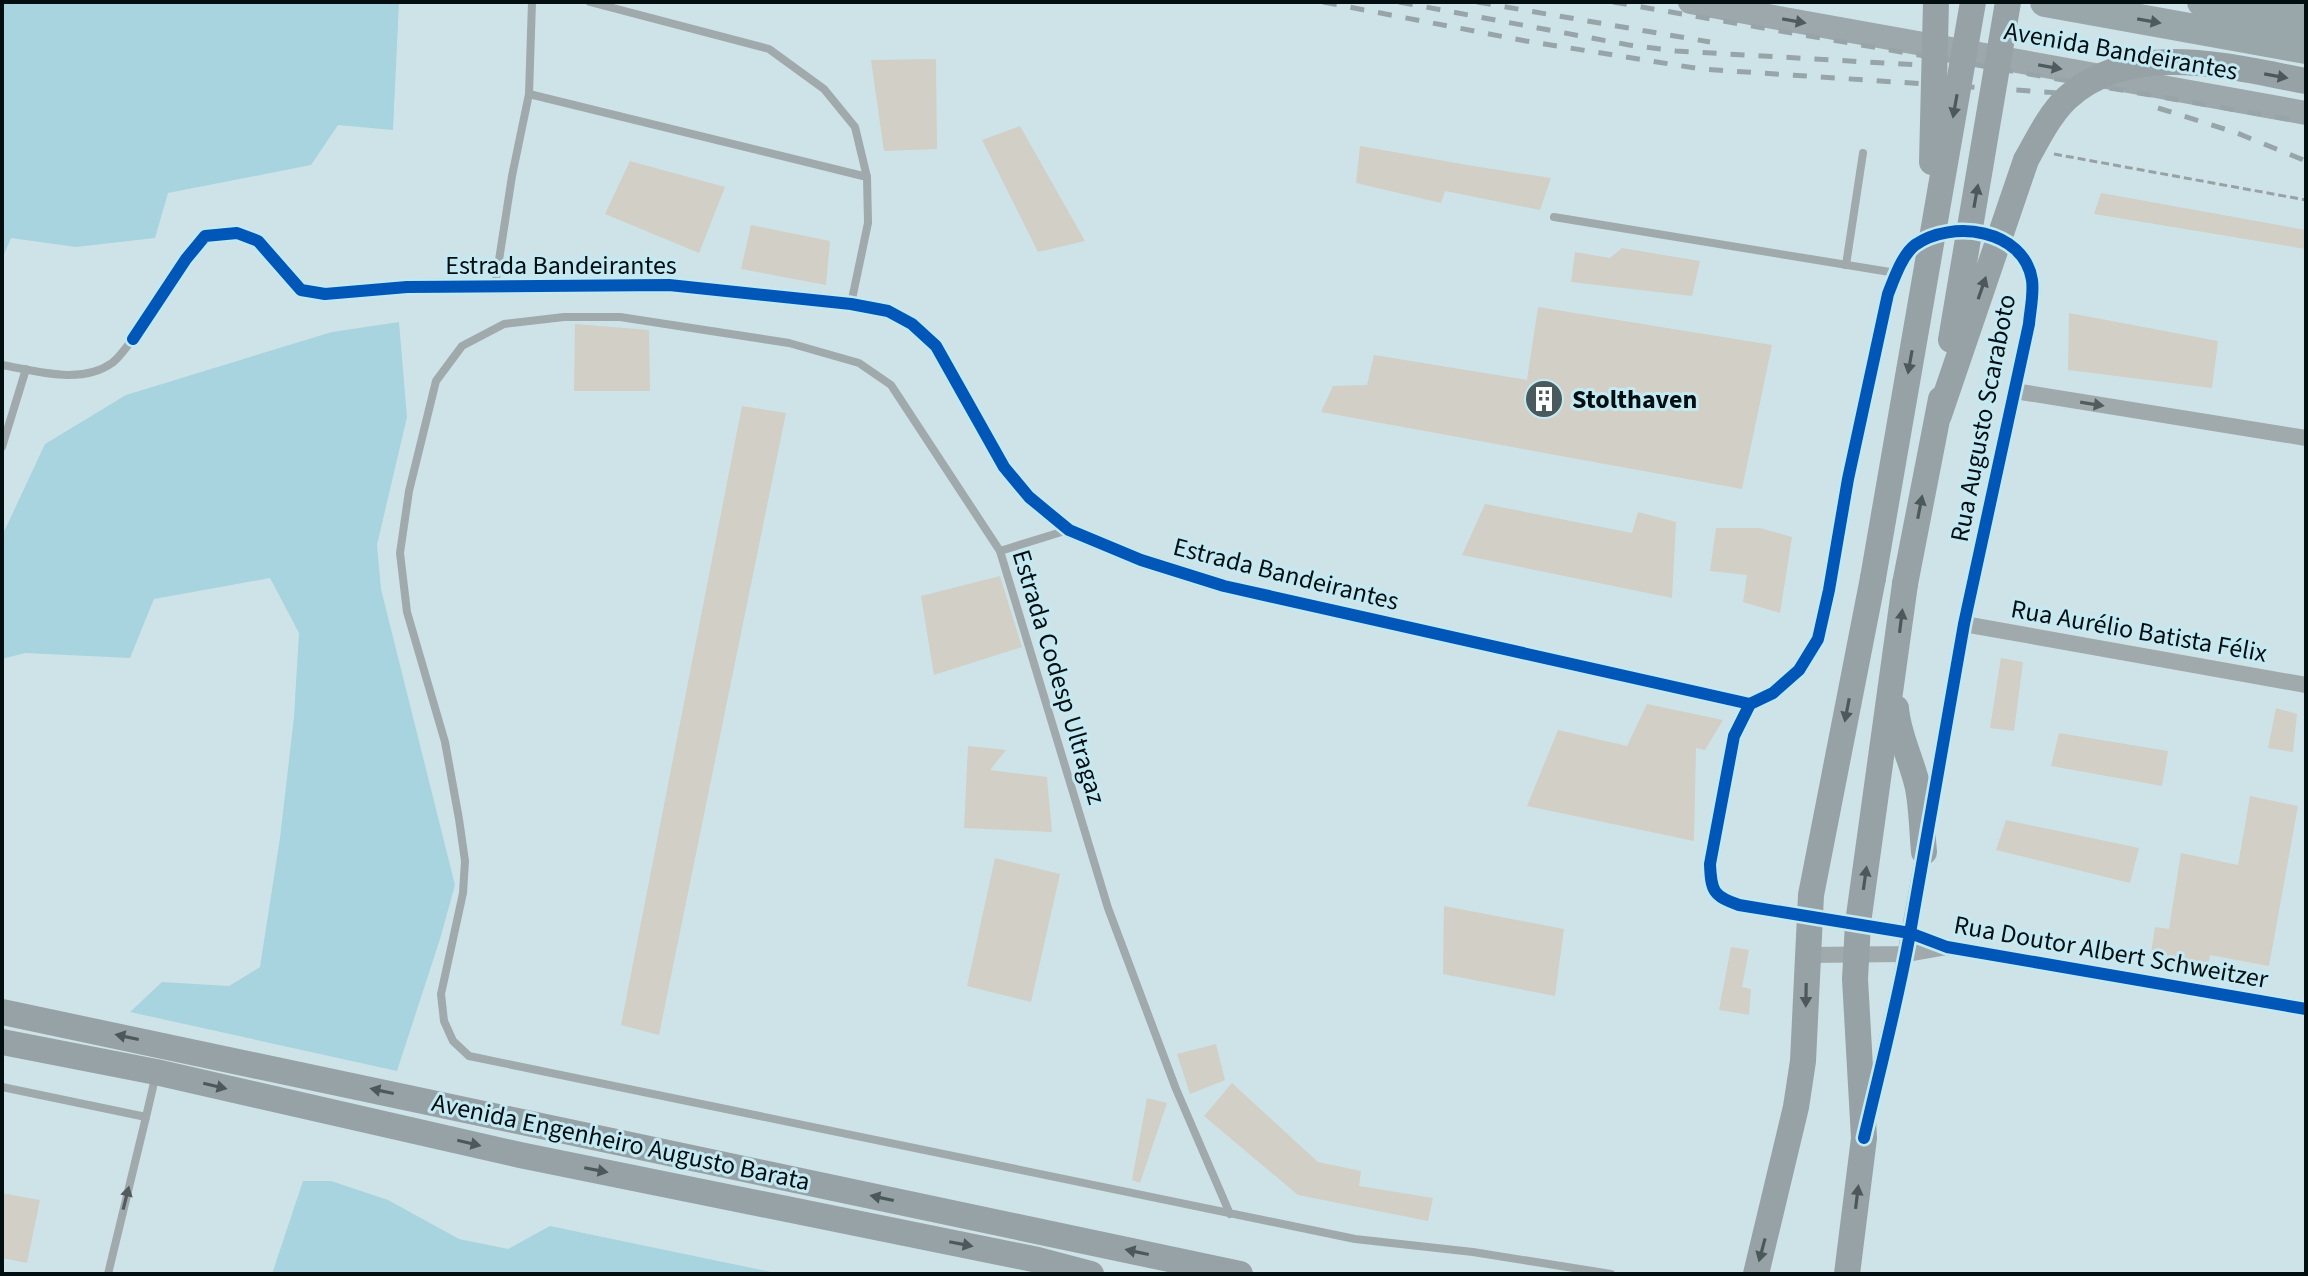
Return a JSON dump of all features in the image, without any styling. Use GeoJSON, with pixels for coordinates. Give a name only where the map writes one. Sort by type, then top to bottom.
{"type":"FeatureCollection","features":[{"type":"Feature","properties":{"kind":"highway"},"geometry":{"type":"LineString","coordinates":[[2045,2],[2306,49]]}},
{"type":"Feature","properties":{"kind":"highway"},"geometry":{"type":"LineString","coordinates":[[2202,2],[2306,20]]}},
{"type":"Feature","properties":{"kind":"main road","name":"Avenida Bandeirantes"},"geometry":{"type":"LineString","coordinates":[[1690,2],[2306,113]]}},
{"type":"Feature","properties":{"kind":"main road"},"geometry":{"type":"LineString","coordinates":[[1929,249],[1936,2]]}},
{"type":"Feature","properties":{"kind":"main road"},"geometry":{"type":"LineString","coordinates":[[1756,1274],[1796,1107],[1804,1048],[1808,917],[1873,578],[1973,2]]}},
{"type":"Feature","properties":{"kind":"main road"},"geometry":{"type":"LineString","coordinates":[[1939,415],[2008,2]]}},
{"type":"Feature","properties":{"kind":"main road"},"geometry":{"type":"LineString","coordinates":[[1939,415],[2026,160],[2045,125],[2067,98],[2097,78],[2153,63],[2188,62],[2306,81]]}},
{"type":"Feature","properties":{"kind":"main road","name":"Rua Augusto Scaraboto"},"geometry":{"type":"LineString","coordinates":[[1847,1274],[1864,1138],[1857,1045],[1858,923],[1905,584],[1939,415]]}},
{"type":"Feature","properties":{"kind":"main road"},"geometry":{"type":"LineString","coordinates":[[1893,678],[1900,735],[1918,788],[1924,852]]}},
{"type":"Feature","properties":{"kind":"main road","name":"Avenida Engenheiro Augusto Barata"},"geometry":{"type":"LineString","coordinates":[[2,1012],[1240,1274]]}},
{"type":"Feature","properties":{"kind":"main road","name":"Avenida Engenheiro Augusto Barata"},"geometry":{"type":"LineString","coordinates":[[2,1042],[156,1072],[520,1155],[1038,1260],[1091,1274]]}},
{"type":"Feature","properties":{"kind":"street","name":"Rua Augusto Scaraboto"},"geometry":{"type":"LineString","coordinates":[[1750,704],[1773,693],[1799,670],[1818,639],[1854,448],[1888,294],[1896,273],[1913,246],[1946,230],[1993,235],[2017,248],[2032,279],[2029,324],[1964,624],[1906,954],[1864,1138]]}},
{"type":"Feature","properties":{"kind":"street","name":"Estrada Bandeirantes"},"geometry":{"type":"LineString","coordinates":[[133,339],[205,236],[237,233],[258,241],[301,290],[325,294],[387,288],[669,285],[851,304],[888,311],[912,324],[936,346],[1004,467],[1029,497],[1069,530],[1141,560],[1224,586],[1750,704]]}},
{"type":"Feature","properties":{"kind":"street"},"geometry":{"type":"LineString","coordinates":[[2015,391],[2306,438]]}},
{"type":"Feature","properties":{"kind":"street","name":"Rua Aurélio Batista Félix"},"geometry":{"type":"LineString","coordinates":[[1964,624],[2306,685]]}},
{"type":"Feature","properties":{"kind":"street","name":"Rua Doutor Albert Schweitzer"},"geometry":{"type":"LineString","coordinates":[[1750,704],[1734,736],[1710,864],[1711,884],[1716,895],[1739,905],[1910,933],[1947,947],[2306,1009]]}},
{"type":"Feature","properties":{"kind":"street","name":"Rua Doutor Albert Schweitzer"},"geometry":{"type":"LineString","coordinates":[[1807,955],[1906,954],[1947,947]]}},
{"type":"Feature","properties":{"kind":"lane"},"geometry":{"type":"LineString","coordinates":[[495,286],[512,176],[529,94],[532,2]]}},
{"type":"Feature","properties":{"kind":"lane"},"geometry":{"type":"LineString","coordinates":[[590,2],[769,49],[824,89],[855,127],[867,177],[868,223],[851,304]]}},
{"type":"Feature","properties":{"kind":"lane"},"geometry":{"type":"LineString","coordinates":[[529,94],[867,177]]}},
{"type":"Feature","properties":{"kind":"lane"},"geometry":{"type":"LineString","coordinates":[[1846,265],[1863,153]]}},
{"type":"Feature","properties":{"kind":"lane"},"geometry":{"type":"LineString","coordinates":[[1554,217],[1896,273]]}},
{"type":"Feature","properties":{"kind":"lane","name":"Estrada Codesp Ultragaz"},"geometry":{"type":"LineString","coordinates":[[564,317],[620,317],[789,343],[859,363],[891,385],[1000,551],[1108,908],[1176,1089],[1230,1214],[469,1056],[453,1041],[444,1021],[441,994],[463,893],[465,861],[445,742],[407,612],[400,553],[409,491],[436,381],[462,346],[504,324],[564,317]]}},
{"type":"Feature","properties":{"kind":"lane"},"geometry":{"type":"LineString","coordinates":[[2,365],[60,375],[89,374],[113,362],[133,339]]}},
{"type":"Feature","properties":{"kind":"lane"},"geometry":{"type":"LineString","coordinates":[[2,447],[26,369]]}},
{"type":"Feature","properties":{"kind":"lane"},"geometry":{"type":"LineString","coordinates":[[1000,551],[1069,530]]}},
{"type":"Feature","properties":{"kind":"lane"},"geometry":{"type":"LineString","coordinates":[[108,1274],[156,1072]]}},
{"type":"Feature","properties":{"kind":"lane"},"geometry":{"type":"LineString","coordinates":[[2,1087],[146,1117]]}},
{"type":"Feature","properties":{"kind":"lane"},"geometry":{"type":"LineString","coordinates":[[1230,1214],[1355,1239],[1473,1252],[1611,1274]]}},
{"type":"Feature","properties":{"kind":"path"},"geometry":{"type":"LineString","coordinates":[[2050,154],[2306,200]]}},
{"type":"Feature","properties":{"kind":"shaded area"},"geometry":{"type":"Polygon","coordinates":[[[2,2],[399,2],[393,130],[338,125],[311,165],[168,193],[155,238],[76,247],[11,238],[2,259],[2,2]]]}},
{"type":"Feature","properties":{"kind":"shaded area"},"geometry":{"type":"Polygon","coordinates":[[[399,322],[407,417],[377,545],[381,589],[455,885],[397,1071],[130,1012],[162,982],[229,986],[260,967],[280,838],[294,717],[299,633],[270,578],[154,599],[130,658],[25,653],[2,659],[2,536],[45,444],[126,395],[332,332],[399,322]]]}},
{"type":"Feature","properties":{"kind":"shaded area"},"geometry":{"type":"Polygon","coordinates":[[[303,1181],[331,1181],[388,1200],[459,1239],[508,1249],[550,1226],[781,1274],[272,1274],[303,1181]]]}},
{"type":"Feature","properties":{"kind":"building"},"geometry":{"type":"Polygon","coordinates":[[[936,59],[937,149],[884,151],[871,60],[936,59]]]}},
{"type":"Feature","properties":{"kind":"building"},"geometry":{"type":"Polygon","coordinates":[[[1020,126],[1085,241],[1038,252],[982,140],[1020,126]]]}},
{"type":"Feature","properties":{"kind":"building"},"geometry":{"type":"Polygon","coordinates":[[[1360,146],[1551,178],[1540,210],[1445,191],[1441,203],[1356,183],[1360,146]]]}},
{"type":"Feature","properties":{"kind":"building"},"geometry":{"type":"Polygon","coordinates":[[[630,161],[725,187],[699,253],[605,214],[630,161]]]}},
{"type":"Feature","properties":{"kind":"building"},"geometry":{"type":"Polygon","coordinates":[[[2101,193],[2306,230],[2306,249],[2094,214],[2101,193]]]}},
{"type":"Feature","properties":{"kind":"building"},"geometry":{"type":"Polygon","coordinates":[[[751,225],[830,241],[826,285],[741,269],[751,225]]]}},
{"type":"Feature","properties":{"kind":"building"},"geometry":{"type":"Polygon","coordinates":[[[1622,248],[1700,261],[1692,296],[1571,282],[1575,252],[1610,258],[1622,248]]]}},
{"type":"Feature","properties":{"kind":"building","name":"Stolthaven"},"geometry":{"type":"Polygon","coordinates":[[[1538,307],[1772,345],[1742,489],[1321,412],[1333,386],[1367,385],[1374,355],[1527,380],[1538,307]]]}},
{"type":"Feature","properties":{"kind":"building"},"geometry":{"type":"Polygon","coordinates":[[[2069,313],[2218,341],[2212,388],[2068,370],[2069,313]]]}},
{"type":"Feature","properties":{"kind":"building"},"geometry":{"type":"Polygon","coordinates":[[[575,324],[649,330],[650,391],[574,391],[575,324]]]}},
{"type":"Feature","properties":{"kind":"building"},"geometry":{"type":"Polygon","coordinates":[[[742,406],[786,413],[659,1035],[621,1025],[742,406]]]}},
{"type":"Feature","properties":{"kind":"building"},"geometry":{"type":"Polygon","coordinates":[[[1485,504],[1632,533],[1638,512],[1676,522],[1672,598],[1462,555],[1485,504]]]}},
{"type":"Feature","properties":{"kind":"building"},"geometry":{"type":"Polygon","coordinates":[[[1716,528],[1760,528],[1792,537],[1780,613],[1743,602],[1747,575],[1710,571],[1716,528]]]}},
{"type":"Feature","properties":{"kind":"building"},"geometry":{"type":"Polygon","coordinates":[[[1000,576],[1022,647],[934,675],[921,596],[1000,576]]]}},
{"type":"Feature","properties":{"kind":"building"},"geometry":{"type":"Polygon","coordinates":[[[2001,658],[2023,662],[2014,731],[1990,728],[2001,658]]]}},
{"type":"Feature","properties":{"kind":"building"},"geometry":{"type":"Polygon","coordinates":[[[1647,704],[1723,720],[1705,750],[1696,748],[1694,841],[1527,806],[1558,730],[1627,746],[1647,704]]]}},
{"type":"Feature","properties":{"kind":"building"},"geometry":{"type":"Polygon","coordinates":[[[2276,708],[2297,714],[2293,752],[2268,748],[2276,708]]]}},
{"type":"Feature","properties":{"kind":"building"},"geometry":{"type":"Polygon","coordinates":[[[2059,733],[2168,751],[2162,786],[2051,766],[2059,733]]]}},
{"type":"Feature","properties":{"kind":"building"},"geometry":{"type":"Polygon","coordinates":[[[968,746],[1006,750],[990,770],[1047,777],[1052,832],[964,828],[968,746]]]}},
{"type":"Feature","properties":{"kind":"building"},"geometry":{"type":"Polygon","coordinates":[[[2250,796],[2298,806],[2269,966],[2210,955],[2207,971],[2150,960],[2155,927],[2169,929],[2181,853],[2238,865],[2250,796]]]}},
{"type":"Feature","properties":{"kind":"building"},"geometry":{"type":"Polygon","coordinates":[[[2006,820],[2139,848],[2130,883],[1996,850],[2006,820]]]}},
{"type":"Feature","properties":{"kind":"building"},"geometry":{"type":"Polygon","coordinates":[[[995,858],[1060,874],[1031,1002],[967,986],[995,858]]]}},
{"type":"Feature","properties":{"kind":"building"},"geometry":{"type":"Polygon","coordinates":[[[1444,906],[1564,929],[1555,996],[1443,974],[1444,906]]]}},
{"type":"Feature","properties":{"kind":"building"},"geometry":{"type":"Polygon","coordinates":[[[1731,947],[1749,950],[1742,987],[1751,989],[1749,1015],[1719,1010],[1731,947]]]}},
{"type":"Feature","properties":{"kind":"building"},"geometry":{"type":"Polygon","coordinates":[[[1216,1044],[1225,1080],[1190,1094],[1177,1054],[1216,1044]]]}},
{"type":"Feature","properties":{"kind":"building"},"geometry":{"type":"Polygon","coordinates":[[[1232,1083],[1318,1162],[1361,1171],[1359,1186],[1433,1198],[1428,1221],[1298,1195],[1204,1116],[1232,1083]]]}},
{"type":"Feature","properties":{"kind":"building"},"geometry":{"type":"Polygon","coordinates":[[[1147,1098],[1167,1103],[1140,1183],[1132,1180],[1147,1098]]]}},
{"type":"Feature","properties":{"kind":"building"},"geometry":{"type":"Polygon","coordinates":[[[2,1193],[40,1200],[27,1263],[2,1258],[2,1193]]]}},
{"type":"Feature","properties":{"kind":"railway"},"geometry":{"type":"LineString","coordinates":[[1323,2],[1526,41],[1701,69],[2090,95]]}},
{"type":"Feature","properties":{"kind":"railway"},"geometry":{"type":"LineString","coordinates":[[1399,2],[1676,51],[1919,65]]}},
{"type":"Feature","properties":{"kind":"railway"},"geometry":{"type":"LineString","coordinates":[[1477,2],[1710,42]]}},
{"type":"Feature","properties":{"kind":"railway"},"geometry":{"type":"LineString","coordinates":[[1613,2],[2306,122]]}},
{"type":"Feature","properties":{"kind":"railway"},"geometry":{"type":"LineString","coordinates":[[2158,108],[2237,133],[2306,161]]}},
{"type":"Feature","properties":{"kind":"cycle path"},"geometry":{"type":"LineString","coordinates":[[1864,1138],[1905,959],[1910,933],[1964,624],[2029,324],[2032,297],[2032,280],[2026,263],[2016,249],[2001,240],[1966,231],[1930,237],[1915,245],[1906,255],[1888,294],[1848,479],[1818,639],[1799,670],[1773,693],[1750,704],[1734,736],[1710,864],[1715,891],[1739,905],[1910,933],[1947,947],[2306,1009]]}},
{"type":"Feature","properties":{"kind":"cycle path"},"geometry":{"type":"LineString","coordinates":[[133,339],[205,236],[237,233],[258,241],[301,290],[325,294],[407,287],[669,285],[851,304],[888,311],[912,324],[936,346],[1004,467],[1029,497],[1069,530],[1141,560],[1224,586],[1750,704]]}},
{"type":"Feature","properties":{"kind":"place","name":"Stolthaven"},"geometry":{"type":"Point","coordinates":[1544,399]}}]}
